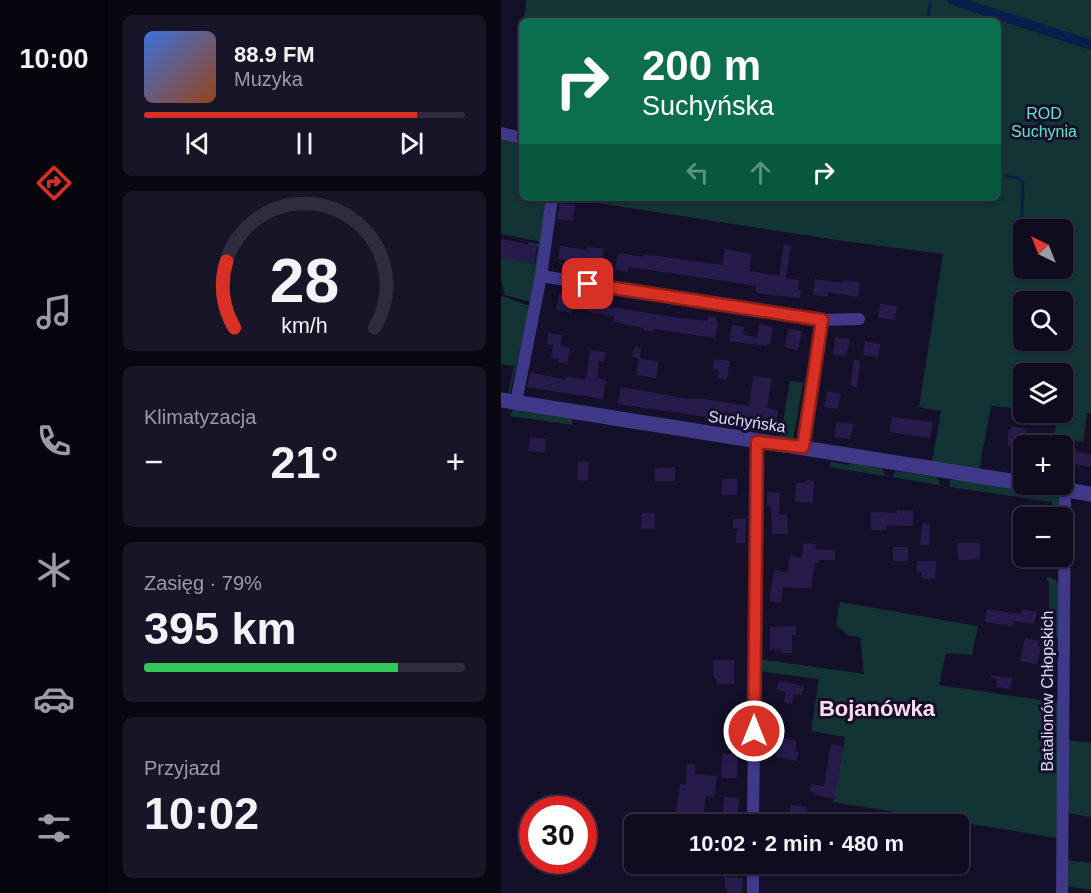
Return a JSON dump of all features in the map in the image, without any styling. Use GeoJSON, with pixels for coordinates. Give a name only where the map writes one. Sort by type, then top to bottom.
{"type":"FeatureCollection","features":[{"type":"Feature","properties":{"kind":"street"},"geometry":{"type":"LineString","coordinates":[[501,133],[519,137]]}},
{"type":"Feature","properties":{"kind":"street"},"geometry":{"type":"LineString","coordinates":[[508,401],[541,276],[552,201]]}},
{"type":"Feature","properties":{"kind":"street"},"geometry":{"type":"LineString","coordinates":[[541,276],[822,320],[859,319]]}},
{"type":"Feature","properties":{"kind":"street"},"geometry":{"type":"LineString","coordinates":[[803,447],[822,320]]}},
{"type":"Feature","properties":{"kind":"street","name":"Suchyńska"},"geometry":{"type":"LineString","coordinates":[[508,401],[1013,481]]}},
{"type":"Feature","properties":{"kind":"street"},"geometry":{"type":"LineString","coordinates":[[753,814],[757,442]]}},
{"type":"Feature","properties":{"kind":"street"},"geometry":{"type":"LineString","coordinates":[[1073,491],[1091,494]]}},
{"type":"Feature","properties":{"kind":"street","name":"Batalionów Chłopskich"},"geometry":{"type":"LineString","coordinates":[[1062,893],[1065,495]]}},
{"type":"Feature","properties":{"kind":"street"},"geometry":{"type":"LineString","coordinates":[[753,874],[753,893]]}},
{"type":"Feature","properties":{"kind":"green space","name":"ROD Suchynia"},"geometry":{"type":"Polygon","coordinates":[[[526,0],[947,0],[1091,47],[1091,413],[1087,413],[1083,442],[1073,440],[1073,435],[1054,435],[1056,423],[1073,423],[1073,363],[1013,363],[1013,408],[991,406],[979,470],[932,462],[941,411],[919,407],[943,254],[584,201],[1001,201],[1001,18],[524,18],[526,0]]]}},
{"type":"Feature","properties":{"kind":"green space"},"geometry":{"type":"Polygon","coordinates":[[[960,0],[1091,0],[1091,43],[960,0]]]}},
{"type":"Feature","properties":{"kind":"green space"},"geometry":{"type":"Polygon","coordinates":[[[501,136],[519,143],[519,201],[549,201],[542,242],[501,234],[501,136]]]}},
{"type":"Feature","properties":{"kind":"green space"},"geometry":{"type":"Polygon","coordinates":[[[528,242],[540,244],[541,247],[530,302],[505,295],[501,279],[501,257],[535,264],[538,247],[528,242]]]}},
{"type":"Feature","properties":{"kind":"green space"},"geometry":{"type":"Polygon","coordinates":[[[501,296],[530,306],[508,395],[514,366],[501,364],[501,296]]]}},
{"type":"Feature","properties":{"kind":"green space"},"geometry":{"type":"Polygon","coordinates":[[[790,381],[803,384],[793,440],[780,438],[790,381]]]}},
{"type":"Feature","properties":{"kind":"green space"},"geometry":{"type":"Polygon","coordinates":[[[513,409],[572,419],[573,425],[510,416],[513,409]]]}},
{"type":"Feature","properties":{"kind":"green space"},"geometry":{"type":"Polygon","coordinates":[[[831,462],[848,465],[851,462],[882,468],[885,476],[829,467],[831,462]]]}},
{"type":"Feature","properties":{"kind":"green space"},"geometry":{"type":"Polygon","coordinates":[[[896,471],[937,477],[940,485],[892,477],[896,471]]]}},
{"type":"Feature","properties":{"kind":"green space"},"geometry":{"type":"Polygon","coordinates":[[[953,479],[1013,488],[1013,495],[1056,495],[1060,499],[1060,507],[1052,507],[1052,502],[950,487],[950,481],[953,479]]]}},
{"type":"Feature","properties":{"kind":"green space"},"geometry":{"type":"Polygon","coordinates":[[[1046,577],[1054,579],[1061,586],[1060,638],[1049,636],[1049,582],[1046,577]]]}},
{"type":"Feature","properties":{"kind":"green space"},"geometry":{"type":"Polygon","coordinates":[[[840,602],[978,626],[972,655],[946,653],[939,685],[1061,703],[1058,838],[969,824],[969,814],[908,814],[833,802],[845,737],[811,731],[819,679],[759,671],[758,659],[864,674],[860,637],[849,636],[836,625],[840,602]]]}},
{"type":"Feature","properties":{"kind":"green space"},"geometry":{"type":"Polygon","coordinates":[[[1068,740],[1091,743],[1091,817],[1067,813],[1068,740]]]}},
{"type":"Feature","properties":{"kind":"green space"},"geometry":{"type":"Polygon","coordinates":[[[1066,860],[1091,863],[1091,890],[1066,886],[1066,860]]]}},
{"type":"Feature","properties":{"kind":"building"},"geometry":{"type":"Polygon","coordinates":[[[560,203],[575,205],[573,221],[557,219],[560,203]]]}},
{"type":"Feature","properties":{"kind":"building"},"geometry":{"type":"Polygon","coordinates":[[[501,239],[537,246],[534,264],[501,257],[501,239]]]}},
{"type":"Feature","properties":{"kind":"building"},"geometry":{"type":"Polygon","coordinates":[[[784,244],[791,246],[786,278],[799,280],[800,298],[762,294],[755,291],[756,286],[725,281],[629,267],[628,272],[615,270],[618,253],[643,257],[643,254],[722,265],[725,249],[752,254],[749,271],[779,276],[784,244]]]}},
{"type":"Feature","properties":{"kind":"building"},"geometry":{"type":"Polygon","coordinates":[[[560,246],[586,250],[587,247],[604,249],[601,264],[595,268],[593,264],[558,259],[560,246]]]}},
{"type":"Feature","properties":{"kind":"building"},"geometry":{"type":"Polygon","coordinates":[[[815,279],[843,283],[843,280],[860,282],[858,297],[828,292],[827,297],[813,295],[815,279]]]}},
{"type":"Feature","properties":{"kind":"building"},"geometry":{"type":"Polygon","coordinates":[[[559,294],[574,297],[572,313],[556,310],[559,294]]]}},
{"type":"Feature","properties":{"kind":"building"},"geometry":{"type":"Polygon","coordinates":[[[590,298],[606,301],[605,306],[672,317],[708,321],[709,316],[716,317],[716,322],[718,322],[715,338],[654,329],[653,332],[613,322],[614,316],[587,312],[590,298]]]}},
{"type":"Feature","properties":{"kind":"building"},"geometry":{"type":"Polygon","coordinates":[[[880,304],[897,306],[895,320],[878,318],[880,304]]]}},
{"type":"Feature","properties":{"kind":"building"},"geometry":{"type":"Polygon","coordinates":[[[759,324],[773,327],[770,344],[766,346],[729,341],[732,325],[744,327],[743,334],[757,338],[759,324]]]}},
{"type":"Feature","properties":{"kind":"building"},"geometry":{"type":"Polygon","coordinates":[[[788,329],[802,331],[798,350],[785,348],[788,329]]]}},
{"type":"Feature","properties":{"kind":"building"},"geometry":{"type":"Polygon","coordinates":[[[548,333],[562,335],[560,346],[570,348],[567,364],[558,362],[559,359],[551,358],[553,345],[547,344],[548,333]]]}},
{"type":"Feature","properties":{"kind":"building"},"geometry":{"type":"Polygon","coordinates":[[[835,337],[850,339],[846,356],[833,355],[835,337]]]}},
{"type":"Feature","properties":{"kind":"building"},"geometry":{"type":"Polygon","coordinates":[[[865,341],[880,344],[878,357],[863,355],[865,341]]]}},
{"type":"Feature","properties":{"kind":"building"},"geometry":{"type":"Polygon","coordinates":[[[634,347],[641,348],[640,358],[659,362],[656,378],[636,375],[639,358],[632,357],[634,347]]]}},
{"type":"Feature","properties":{"kind":"building"},"geometry":{"type":"Polygon","coordinates":[[[590,350],[606,352],[604,362],[599,361],[597,378],[606,380],[603,399],[527,387],[530,372],[566,380],[567,376],[586,380],[590,350]]]}},
{"type":"Feature","properties":{"kind":"building"},"geometry":{"type":"Polygon","coordinates":[[[714,359],[730,361],[727,380],[718,378],[719,370],[713,369],[714,359]]]}},
{"type":"Feature","properties":{"kind":"building"},"geometry":{"type":"Polygon","coordinates":[[[854,360],[860,361],[857,388],[850,386],[854,360]]]}},
{"type":"Feature","properties":{"kind":"building"},"geometry":{"type":"Polygon","coordinates":[[[753,376],[772,378],[767,408],[778,410],[775,427],[618,404],[621,387],[689,399],[705,399],[749,406],[753,376]]]}},
{"type":"Feature","properties":{"kind":"building"},"geometry":{"type":"Polygon","coordinates":[[[827,391],[841,394],[838,409],[824,407],[827,391]]]}},
{"type":"Feature","properties":{"kind":"building"},"geometry":{"type":"Polygon","coordinates":[[[892,417],[933,422],[930,438],[889,432],[892,417]]]}},
{"type":"Feature","properties":{"kind":"building"},"geometry":{"type":"Polygon","coordinates":[[[836,422],[854,424],[850,439],[834,437],[836,422]]]}},
{"type":"Feature","properties":{"kind":"building"},"geometry":{"type":"Polygon","coordinates":[[[1012,426],[1027,429],[1026,435],[1013,435],[1013,447],[1008,446],[1008,430],[1011,430],[1012,426]]]}},
{"type":"Feature","properties":{"kind":"building"},"geometry":{"type":"Polygon","coordinates":[[[530,437],[546,439],[545,453],[528,451],[530,437]]]}},
{"type":"Feature","properties":{"kind":"building"},"geometry":{"type":"Polygon","coordinates":[[[1073,451],[1091,454],[1091,467],[1073,464],[1073,451]]]}},
{"type":"Feature","properties":{"kind":"building"},"geometry":{"type":"Polygon","coordinates":[[[578,461],[589,462],[588,481],[577,480],[578,461]]]}},
{"type":"Feature","properties":{"kind":"building"},"geometry":{"type":"Polygon","coordinates":[[[675,467],[675,481],[655,481],[655,468],[675,467]]]}},
{"type":"Feature","properties":{"kind":"building"},"geometry":{"type":"Polygon","coordinates":[[[722,479],[737,479],[737,495],[721,495],[722,479]]]}},
{"type":"Feature","properties":{"kind":"building"},"geometry":{"type":"Polygon","coordinates":[[[807,480],[814,481],[813,503],[795,502],[796,483],[806,483],[807,480]]]}},
{"type":"Feature","properties":{"kind":"building"},"geometry":{"type":"Polygon","coordinates":[[[767,492],[780,493],[779,515],[787,514],[788,534],[772,534],[771,506],[767,506],[767,492]]]}},
{"type":"Feature","properties":{"kind":"building"},"geometry":{"type":"Polygon","coordinates":[[[897,510],[913,511],[913,526],[887,525],[886,530],[871,530],[871,512],[897,513],[897,510]]]}},
{"type":"Feature","properties":{"kind":"building"},"geometry":{"type":"Polygon","coordinates":[[[642,513],[655,513],[655,529],[641,529],[642,513]]]}},
{"type":"Feature","properties":{"kind":"building"},"geometry":{"type":"Polygon","coordinates":[[[733,519],[746,519],[745,543],[736,543],[737,528],[733,529],[733,519]]]}},
{"type":"Feature","properties":{"kind":"building"},"geometry":{"type":"Polygon","coordinates":[[[922,523],[930,524],[929,545],[920,545],[922,523]]]}},
{"type":"Feature","properties":{"kind":"building"},"geometry":{"type":"Polygon","coordinates":[[[957,543],[980,543],[980,559],[958,560],[957,543]]]}},
{"type":"Feature","properties":{"kind":"building"},"geometry":{"type":"Polygon","coordinates":[[[803,544],[816,544],[815,549],[835,550],[835,560],[819,560],[819,563],[815,563],[811,588],[783,587],[781,603],[769,601],[774,570],[788,573],[790,556],[802,558],[803,544]]]}},
{"type":"Feature","properties":{"kind":"building"},"geometry":{"type":"Polygon","coordinates":[[[893,547],[908,547],[908,561],[893,561],[893,547]]]}},
{"type":"Feature","properties":{"kind":"building"},"geometry":{"type":"Polygon","coordinates":[[[917,561],[936,561],[935,579],[922,579],[922,572],[917,572],[917,561]]]}},
{"type":"Feature","properties":{"kind":"building"},"geometry":{"type":"Polygon","coordinates":[[[987,609],[1021,614],[1022,609],[1037,612],[1034,624],[1014,621],[1013,626],[985,622],[987,609]]]}},
{"type":"Feature","properties":{"kind":"building"},"geometry":{"type":"Polygon","coordinates":[[[796,626],[796,635],[792,635],[792,653],[782,653],[781,649],[770,650],[770,627],[796,626]]]}},
{"type":"Feature","properties":{"kind":"building"},"geometry":{"type":"Polygon","coordinates":[[[1025,638],[1039,641],[1038,646],[1041,647],[1037,664],[1020,661],[1025,638]]]}},
{"type":"Feature","properties":{"kind":"building"},"geometry":{"type":"Polygon","coordinates":[[[713,660],[734,660],[734,684],[717,684],[717,680],[713,677],[713,660]]]}},
{"type":"Feature","properties":{"kind":"building"},"geometry":{"type":"Polygon","coordinates":[[[991,675],[1013,678],[1010,689],[996,687],[997,680],[991,675]]]}},
{"type":"Feature","properties":{"kind":"building"},"geometry":{"type":"Polygon","coordinates":[[[779,681],[804,686],[802,695],[794,694],[792,704],[784,702],[786,692],[777,690],[779,681]]]}},
{"type":"Feature","properties":{"kind":"building"},"geometry":{"type":"Polygon","coordinates":[[[780,738],[797,741],[795,752],[798,752],[797,761],[776,757],[780,738]]]}},
{"type":"Feature","properties":{"kind":"building"},"geometry":{"type":"Polygon","coordinates":[[[831,744],[843,746],[835,799],[813,794],[814,792],[810,791],[811,784],[824,786],[831,744]]]}},
{"type":"Feature","properties":{"kind":"building"},"geometry":{"type":"Polygon","coordinates":[[[722,754],[738,754],[737,778],[721,778],[722,754]]]}},
{"type":"Feature","properties":{"kind":"building"},"geometry":{"type":"Polygon","coordinates":[[[687,764],[695,764],[695,774],[717,776],[714,797],[706,796],[703,814],[676,814],[680,784],[686,785],[687,764]]]}},
{"type":"Feature","properties":{"kind":"building"},"geometry":{"type":"Polygon","coordinates":[[[724,797],[739,798],[738,813],[723,812],[724,797]]]}},
{"type":"Feature","properties":{"kind":"building"},"geometry":{"type":"Polygon","coordinates":[[[791,805],[807,807],[806,814],[789,814],[791,805]]]}},
{"type":"Feature","properties":{"kind":"building"},"geometry":{"type":"Polygon","coordinates":[[[725,877],[743,878],[742,893],[727,893],[725,877]]]}},
{"type":"Feature","properties":{"kind":"waterway"},"geometry":{"type":"LineString","coordinates":[[953,0],[1091,45]]}},
{"type":"Feature","properties":{"kind":"waterway"},"geometry":{"type":"LineString","coordinates":[[928,18],[930,4]]}},
{"type":"Feature","properties":{"kind":"waterway"},"geometry":{"type":"LineString","coordinates":[[1001,175],[1018,178],[1023,183],[1022,219]]}},
{"type":"Feature","properties":{"kind":"district","name":"Bojanówka"},"geometry":{"type":"Point","coordinates":[877,708]}},
{"type":"Feature","properties":{"kind":"route"},"geometry":{"type":"LineString","coordinates":[[588,284],[822,320],[803,447],[757,442],[754,731]]}}]}
